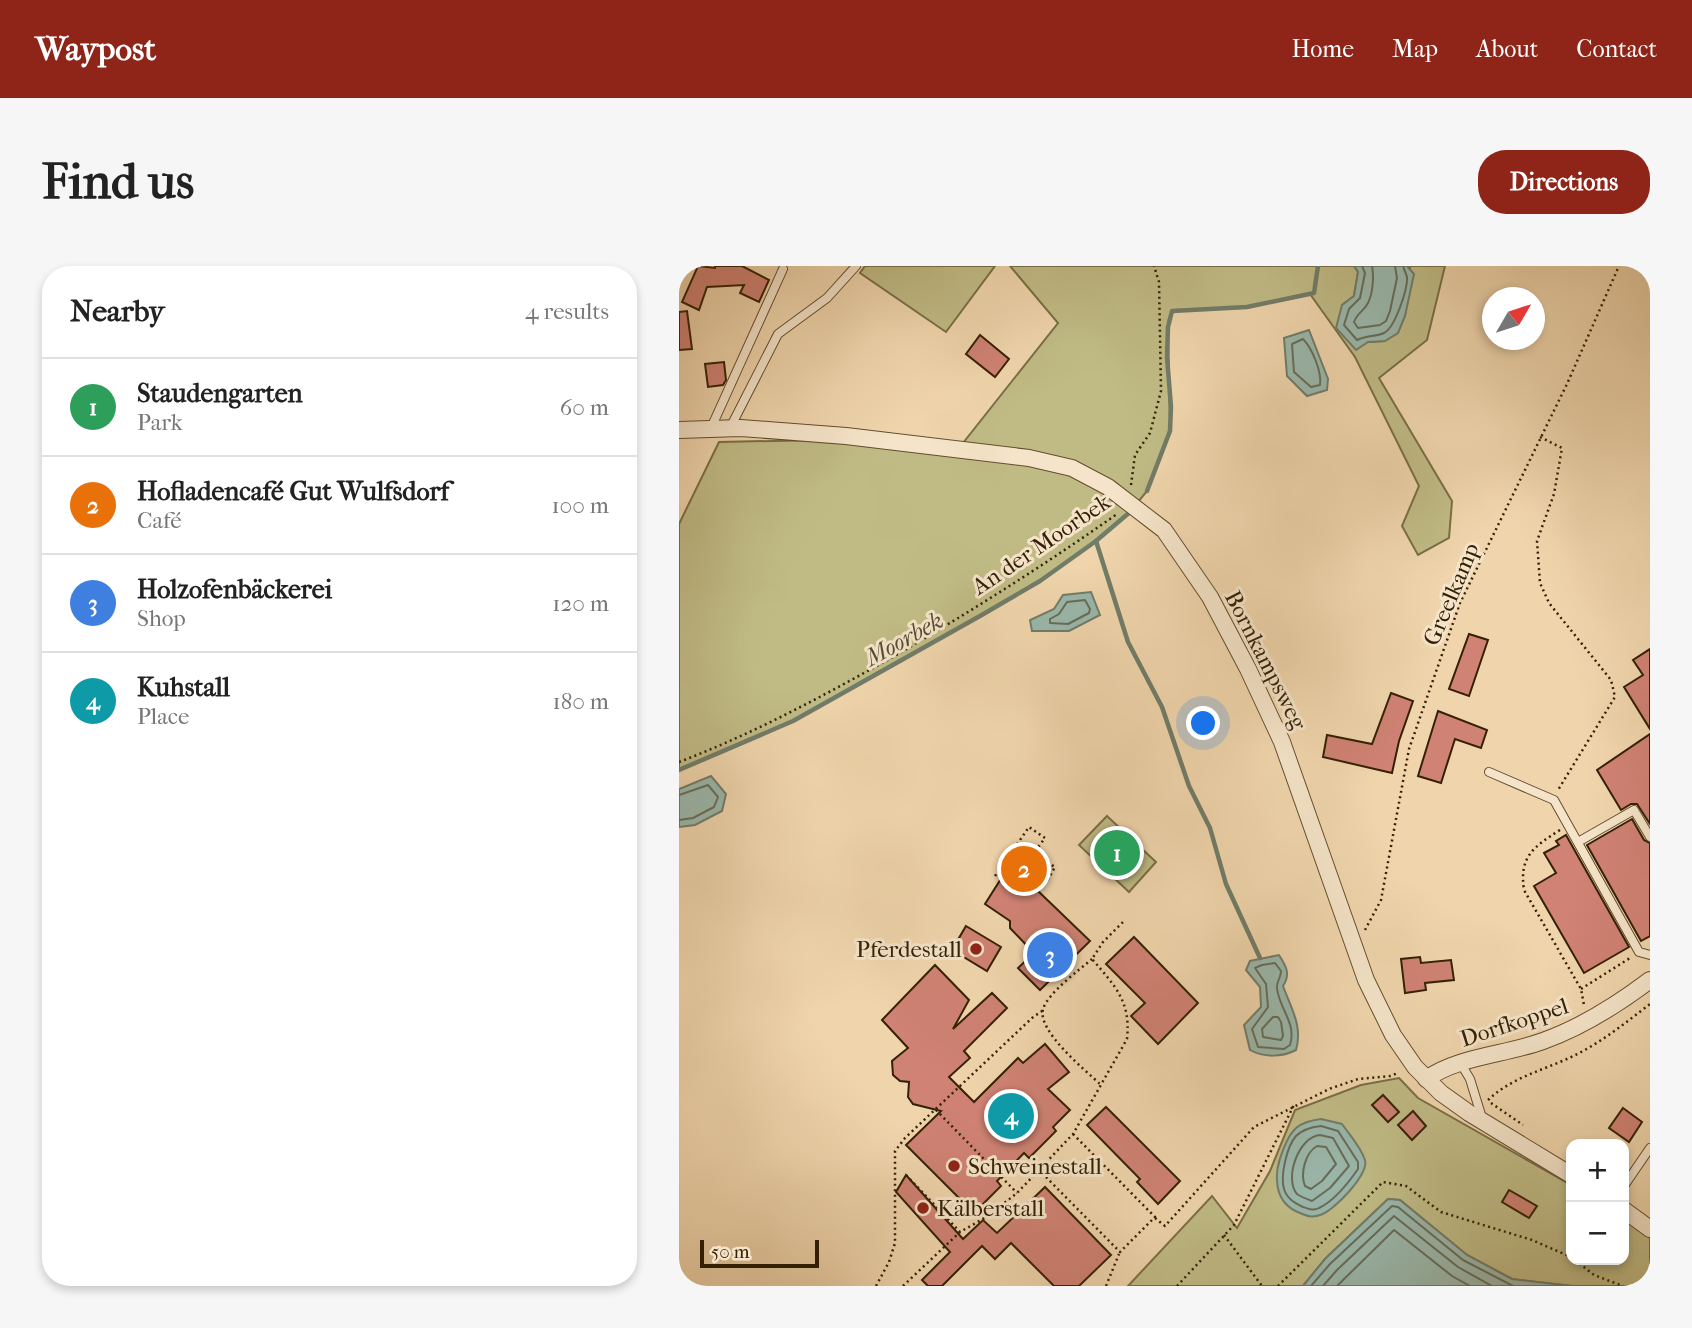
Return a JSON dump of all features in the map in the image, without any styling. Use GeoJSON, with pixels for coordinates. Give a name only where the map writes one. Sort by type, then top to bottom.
{"type":"FeatureCollection","features":[{"type":"Feature","properties":{"kind":"street","name":"Bornkampsweg"},"geometry":{"type":"LineString","coordinates":[[679,430],[722,428],[846,436],[1029,458],[1072,468],[1108,487],[1164,530],[1210,597],[1282,742],[1380,1013],[1420,1073],[1441,1093],[1566,1172]]}},
{"type":"Feature","properties":{"kind":"street","name":"Dorfkoppel"},"geometry":{"type":"LineString","coordinates":[[1420,1073],[1543,1041],[1587,1022],[1650,980]]}},
{"type":"Feature","properties":{"kind":"street"},"geometry":{"type":"LineString","coordinates":[[1629,1214],[1650,1229]]}},
{"type":"Feature","properties":{"kind":"lane"},"geometry":{"type":"LineString","coordinates":[[722,428],[778,334],[827,298],[856,266]]}},
{"type":"Feature","properties":{"kind":"lane"},"geometry":{"type":"LineString","coordinates":[[722,428],[783,269]]}},
{"type":"Feature","properties":{"kind":"lane"},"geometry":{"type":"LineString","coordinates":[[1489,772],[1554,800],[1639,952],[1650,955]]}},
{"type":"Feature","properties":{"kind":"lane"},"geometry":{"type":"LineString","coordinates":[[1579,842],[1634,810],[1650,837]]}},
{"type":"Feature","properties":{"kind":"lane"},"geometry":{"type":"LineString","coordinates":[[1461,1064],[1470,1079],[1482,1121]]}},
{"type":"Feature","properties":{"kind":"lane"},"geometry":{"type":"LineString","coordinates":[[1629,1179],[1650,1148]]}},
{"type":"Feature","properties":{"kind":"path","name":"An der Moorbek"},"geometry":{"type":"LineString","coordinates":[[679,762],[734,740],[853,680],[1058,556],[1129,503],[1135,455],[1150,433],[1161,391],[1159,282],[1154,266]]}},
{"type":"Feature","properties":{"kind":"path","name":"Greelkamp"},"geometry":{"type":"LineString","coordinates":[[1355,948],[1381,900],[1409,749],[1460,603],[1567,384],[1619,266]]}},
{"type":"Feature","properties":{"kind":"path"},"geometry":{"type":"LineString","coordinates":[[1540,437],[1562,448],[1554,494],[1537,541],[1540,583],[1549,603],[1611,680],[1615,697],[1554,800]]}},
{"type":"Feature","properties":{"kind":"path"},"geometry":{"type":"LineString","coordinates":[[1568,825],[1543,841],[1528,855],[1522,875],[1524,890],[1581,989],[1587,1022]]}},
{"type":"Feature","properties":{"kind":"path"},"geometry":{"type":"LineString","coordinates":[[995,876],[1029,827],[1045,838],[1033,854],[1055,867],[1047,881]]}},
{"type":"Feature","properties":{"kind":"path"},"geometry":{"type":"LineString","coordinates":[[876,1286],[889,1262],[895,1243],[895,1151],[905,1138],[1042,1011],[1047,1001],[1092,960],[1103,942],[1123,922]]}},
{"type":"Feature","properties":{"kind":"path"},"geometry":{"type":"LineString","coordinates":[[1581,989],[1639,952]]}},
{"type":"Feature","properties":{"kind":"path"},"geometry":{"type":"LineString","coordinates":[[903,1286],[960,1232],[989,1216],[1017,1193],[1073,1134],[1127,1039],[1129,1023],[1120,992],[1092,960]]}},
{"type":"Feature","properties":{"kind":"path"},"geometry":{"type":"LineString","coordinates":[[1487,1101],[1500,1088],[1571,1057],[1615,1031],[1650,1004]]}},
{"type":"Feature","properties":{"kind":"path"},"geometry":{"type":"LineString","coordinates":[[1042,1011],[1043,1022],[1051,1035],[1101,1085]]}},
{"type":"Feature","properties":{"kind":"path"},"geometry":{"type":"LineString","coordinates":[[1073,1134],[1165,1226],[1254,1127],[1294,1105],[1358,1079],[1420,1073]]}},
{"type":"Feature","properties":{"kind":"path"},"geometry":{"type":"LineString","coordinates":[[1177,1286],[1237,1220],[1294,1105]]}},
{"type":"Feature","properties":{"kind":"path"},"geometry":{"type":"LineString","coordinates":[[936,1109],[1017,1193]]}},
{"type":"Feature","properties":{"kind":"path"},"geometry":{"type":"LineString","coordinates":[[1039,1170],[1120,1252]]}},
{"type":"Feature","properties":{"kind":"path"},"geometry":{"type":"LineString","coordinates":[[906,1175],[960,1232]]}},
{"type":"Feature","properties":{"kind":"path"},"geometry":{"type":"LineString","coordinates":[[1278,1286],[1383,1182],[1406,1186],[1441,1212],[1532,1240],[1566,1256]]}},
{"type":"Feature","properties":{"kind":"path"},"geometry":{"type":"LineString","coordinates":[[1105,1286],[1120,1252],[1155,1217]]}},
{"type":"Feature","properties":{"kind":"path"},"geometry":{"type":"LineString","coordinates":[[1224,1235],[1262,1286]]}},
{"type":"Feature","properties":{"kind":"path"},"geometry":{"type":"LineString","coordinates":[[1581,1265],[1594,1275],[1623,1286]]}},
{"type":"Feature","properties":{"kind":"shaded area"},"geometry":{"type":"Polygon","coordinates":[[[865,266],[995,266],[946,332],[860,273],[865,266]]]}},
{"type":"Feature","properties":{"kind":"shaded area"},"geometry":{"type":"Polygon","coordinates":[[[1010,266],[1354,266],[1358,272],[1354,296],[1342,305],[1368,342],[1385,341],[1405,316],[1410,267],[1407,266],[1445,266],[1427,340],[1379,378],[1452,501],[1449,538],[1418,555],[1402,526],[1419,486],[1355,357],[1310,294],[1247,307],[1175,310],[1169,318],[1168,327],[1170,431],[1147,491],[1130,512],[1096,541],[1040,581],[980,616],[793,721],[679,770],[679,524],[719,442],[872,439],[959,448],[1058,323],[1010,266]]]}},
{"type":"Feature","properties":{"kind":"shaded area"},"geometry":{"type":"Polygon","coordinates":[[[1107,816],[1156,862],[1129,892],[1079,845],[1107,816]]]}},
{"type":"Feature","properties":{"kind":"shaded area"},"geometry":{"type":"Polygon","coordinates":[[[1399,1078],[1418,1098],[1566,1182],[1566,1265],[1629,1265],[1629,1223],[1650,1238],[1650,1286],[1572,1286],[1512,1279],[1467,1255],[1400,1200],[1388,1199],[1325,1259],[1303,1286],[1128,1286],[1212,1196],[1237,1228],[1270,1171],[1295,1110],[1361,1085],[1399,1078]]]}},
{"type":"Feature","properties":{"kind":"water"},"geometry":{"type":"Polygon","coordinates":[[[1354,266],[1407,266],[1414,274],[1405,316],[1398,333],[1385,341],[1368,342],[1356,350],[1336,328],[1342,305],[1354,296],[1358,272],[1354,266]]]}},
{"type":"Feature","properties":{"kind":"water"},"geometry":{"type":"Polygon","coordinates":[[[1309,330],[1328,379],[1327,390],[1307,396],[1287,376],[1284,338],[1309,330]]]}},
{"type":"Feature","properties":{"kind":"water"},"geometry":{"type":"Polygon","coordinates":[[[1091,592],[1100,615],[1069,631],[1032,631],[1030,620],[1054,609],[1063,595],[1091,592]]]}},
{"type":"Feature","properties":{"kind":"water"},"geometry":{"type":"Polygon","coordinates":[[[711,776],[726,794],[722,811],[695,825],[679,827],[679,789],[711,776]]]}},
{"type":"Feature","properties":{"kind":"water"},"geometry":{"type":"Polygon","coordinates":[[[1279,955],[1287,970],[1283,986],[1295,1017],[1298,1033],[1296,1050],[1279,1055],[1255,1053],[1250,1050],[1244,1025],[1261,1007],[1260,987],[1246,970],[1250,961],[1279,955]]]}},
{"type":"Feature","properties":{"kind":"water"},"geometry":{"type":"Polygon","coordinates":[[[1321,1119],[1342,1124],[1361,1150],[1365,1166],[1362,1174],[1341,1200],[1326,1212],[1310,1216],[1291,1208],[1280,1195],[1278,1169],[1292,1132],[1306,1122],[1321,1119]]]}},
{"type":"Feature","properties":{"kind":"water"},"geometry":{"type":"Polygon","coordinates":[[[1388,1199],[1400,1200],[1467,1255],[1512,1279],[1572,1286],[1303,1286],[1325,1259],[1388,1199]]]}},
{"type":"Feature","properties":{"kind":"building"},"geometry":{"type":"Polygon","coordinates":[[[698,266],[742,266],[769,280],[759,302],[740,293],[744,285],[707,287],[699,310],[682,302],[698,266]]]}},
{"type":"Feature","properties":{"kind":"building"},"geometry":{"type":"Polygon","coordinates":[[[687,311],[692,349],[679,350],[679,312],[687,311]]]}},
{"type":"Feature","properties":{"kind":"building"},"geometry":{"type":"Polygon","coordinates":[[[980,335],[1009,359],[995,377],[966,354],[980,335]]]}},
{"type":"Feature","properties":{"kind":"building"},"geometry":{"type":"Polygon","coordinates":[[[724,362],[726,380],[723,385],[708,387],[705,364],[724,362]]]}},
{"type":"Feature","properties":{"kind":"building"},"geometry":{"type":"Polygon","coordinates":[[[1469,634],[1488,640],[1469,696],[1449,689],[1469,634]]]}},
{"type":"Feature","properties":{"kind":"building"},"geometry":{"type":"Polygon","coordinates":[[[1650,649],[1650,729],[1624,687],[1643,675],[1633,660],[1650,649]]]}},
{"type":"Feature","properties":{"kind":"building"},"geometry":{"type":"Polygon","coordinates":[[[1391,693],[1413,701],[1399,741],[1392,773],[1323,757],[1327,735],[1372,744],[1391,693]]]}},
{"type":"Feature","properties":{"kind":"building"},"geometry":{"type":"Polygon","coordinates":[[[1438,711],[1487,730],[1481,748],[1455,739],[1441,783],[1418,776],[1438,711]]]}},
{"type":"Feature","properties":{"kind":"building"},"geometry":{"type":"Polygon","coordinates":[[[1650,734],[1650,824],[1637,804],[1631,804],[1621,810],[1597,770],[1650,734]]]}},
{"type":"Feature","properties":{"kind":"building"},"geometry":{"type":"Polygon","coordinates":[[[1632,819],[1644,840],[1650,843],[1650,936],[1641,941],[1587,845],[1632,819]]]}},
{"type":"Feature","properties":{"kind":"building"},"geometry":{"type":"Polygon","coordinates":[[[1566,835],[1629,947],[1584,973],[1534,886],[1556,873],[1544,853],[1559,845],[1556,841],[1566,835]]]}},
{"type":"Feature","properties":{"kind":"building"},"geometry":{"type":"Polygon","coordinates":[[[1018,852],[1048,871],[1037,890],[1090,941],[1040,990],[1018,968],[1034,953],[1010,928],[1010,921],[985,904],[1018,852]]]}},
{"type":"Feature","properties":{"kind":"building","name":"Pferdestall"},"geometry":{"type":"Polygon","coordinates":[[[966,926],[1001,947],[987,971],[952,950],[966,926]]]}},
{"type":"Feature","properties":{"kind":"building"},"geometry":{"type":"Polygon","coordinates":[[[1134,937],[1198,1003],[1158,1044],[1131,1016],[1145,1003],[1106,964],[1134,937]]]}},
{"type":"Feature","properties":{"kind":"building"},"geometry":{"type":"Polygon","coordinates":[[[1420,957],[1421,963],[1451,960],[1454,980],[1425,983],[1426,990],[1405,993],[1401,959],[1420,957]]]}},
{"type":"Feature","properties":{"kind":"building"},"geometry":{"type":"Polygon","coordinates":[[[935,965],[969,1000],[953,1029],[992,993],[1007,1008],[964,1051],[970,1058],[949,1077],[974,1102],[1018,1058],[1023,1063],[1045,1044],[1069,1072],[1048,1089],[1070,1110],[1053,1127],[1056,1131],[1029,1158],[1024,1153],[997,1181],[1001,1186],[974,1213],[906,1145],[941,1111],[913,1104],[908,1097],[909,1082],[900,1081],[893,1075],[892,1061],[908,1048],[882,1020],[935,965]]]}},
{"type":"Feature","properties":{"kind":"building"},"geometry":{"type":"Polygon","coordinates":[[[1383,1095],[1399,1112],[1388,1122],[1372,1105],[1383,1095]]]}},
{"type":"Feature","properties":{"kind":"building"},"geometry":{"type":"Polygon","coordinates":[[[1106,1107],[1180,1181],[1158,1204],[1137,1182],[1140,1179],[1087,1125],[1106,1107]]]}},
{"type":"Feature","properties":{"kind":"building"},"geometry":{"type":"Polygon","coordinates":[[[1623,1108],[1642,1122],[1629,1142],[1629,1139],[1609,1128],[1623,1108]]]}},
{"type":"Feature","properties":{"kind":"building"},"geometry":{"type":"Polygon","coordinates":[[[1413,1111],[1426,1126],[1412,1140],[1398,1125],[1413,1111]]]}},
{"type":"Feature","properties":{"kind":"building"},"geometry":{"type":"Polygon","coordinates":[[[906,1175],[963,1239],[983,1220],[997,1233],[1045,1187],[1111,1255],[1079,1286],[1054,1286],[1011,1243],[995,1259],[982,1246],[942,1286],[928,1286],[922,1280],[950,1252],[896,1192],[906,1175]]]}},
{"type":"Feature","properties":{"kind":"building"},"geometry":{"type":"Polygon","coordinates":[[[1509,1190],[1537,1206],[1529,1218],[1502,1202],[1509,1190]]]}},
{"type":"Feature","properties":{"kind":"waterway","name":"Moorbek"},"geometry":{"type":"LineString","coordinates":[[1147,491],[1170,431],[1167,357],[1168,327],[1172,311],[1247,307],[1314,293],[1318,266]]}},
{"type":"Feature","properties":{"kind":"waterway","name":"Moorbek"},"geometry":{"type":"LineString","coordinates":[[679,770],[793,721],[980,616],[1040,581],[1096,541],[1130,512]]}},
{"type":"Feature","properties":{"kind":"waterway"},"geometry":{"type":"LineString","coordinates":[[1096,541],[1128,642],[1162,707],[1189,786],[1210,828],[1226,884],[1260,958]]}},
{"type":"Feature","properties":{"kind":"place","name":"Staudengarten"},"geometry":{"type":"Point","coordinates":[1117,853]}},
{"type":"Feature","properties":{"kind":"place","name":"Hofladencafé Gut Wulfsdorf"},"geometry":{"type":"Point","coordinates":[1024,869]}},
{"type":"Feature","properties":{"kind":"place","name":"Pferdestall"},"geometry":{"type":"Point","coordinates":[976,949]}},
{"type":"Feature","properties":{"kind":"place","name":"Holzofenbäckerei"},"geometry":{"type":"Point","coordinates":[1050,955]}},
{"type":"Feature","properties":{"kind":"place","name":"Kuhstall"},"geometry":{"type":"Point","coordinates":[1011,1116]}},
{"type":"Feature","properties":{"kind":"place","name":"Schweinestall"},"geometry":{"type":"Point","coordinates":[954,1166]}},
{"type":"Feature","properties":{"kind":"place","name":"Kälberstall"},"geometry":{"type":"Point","coordinates":[923,1208]}}]}
